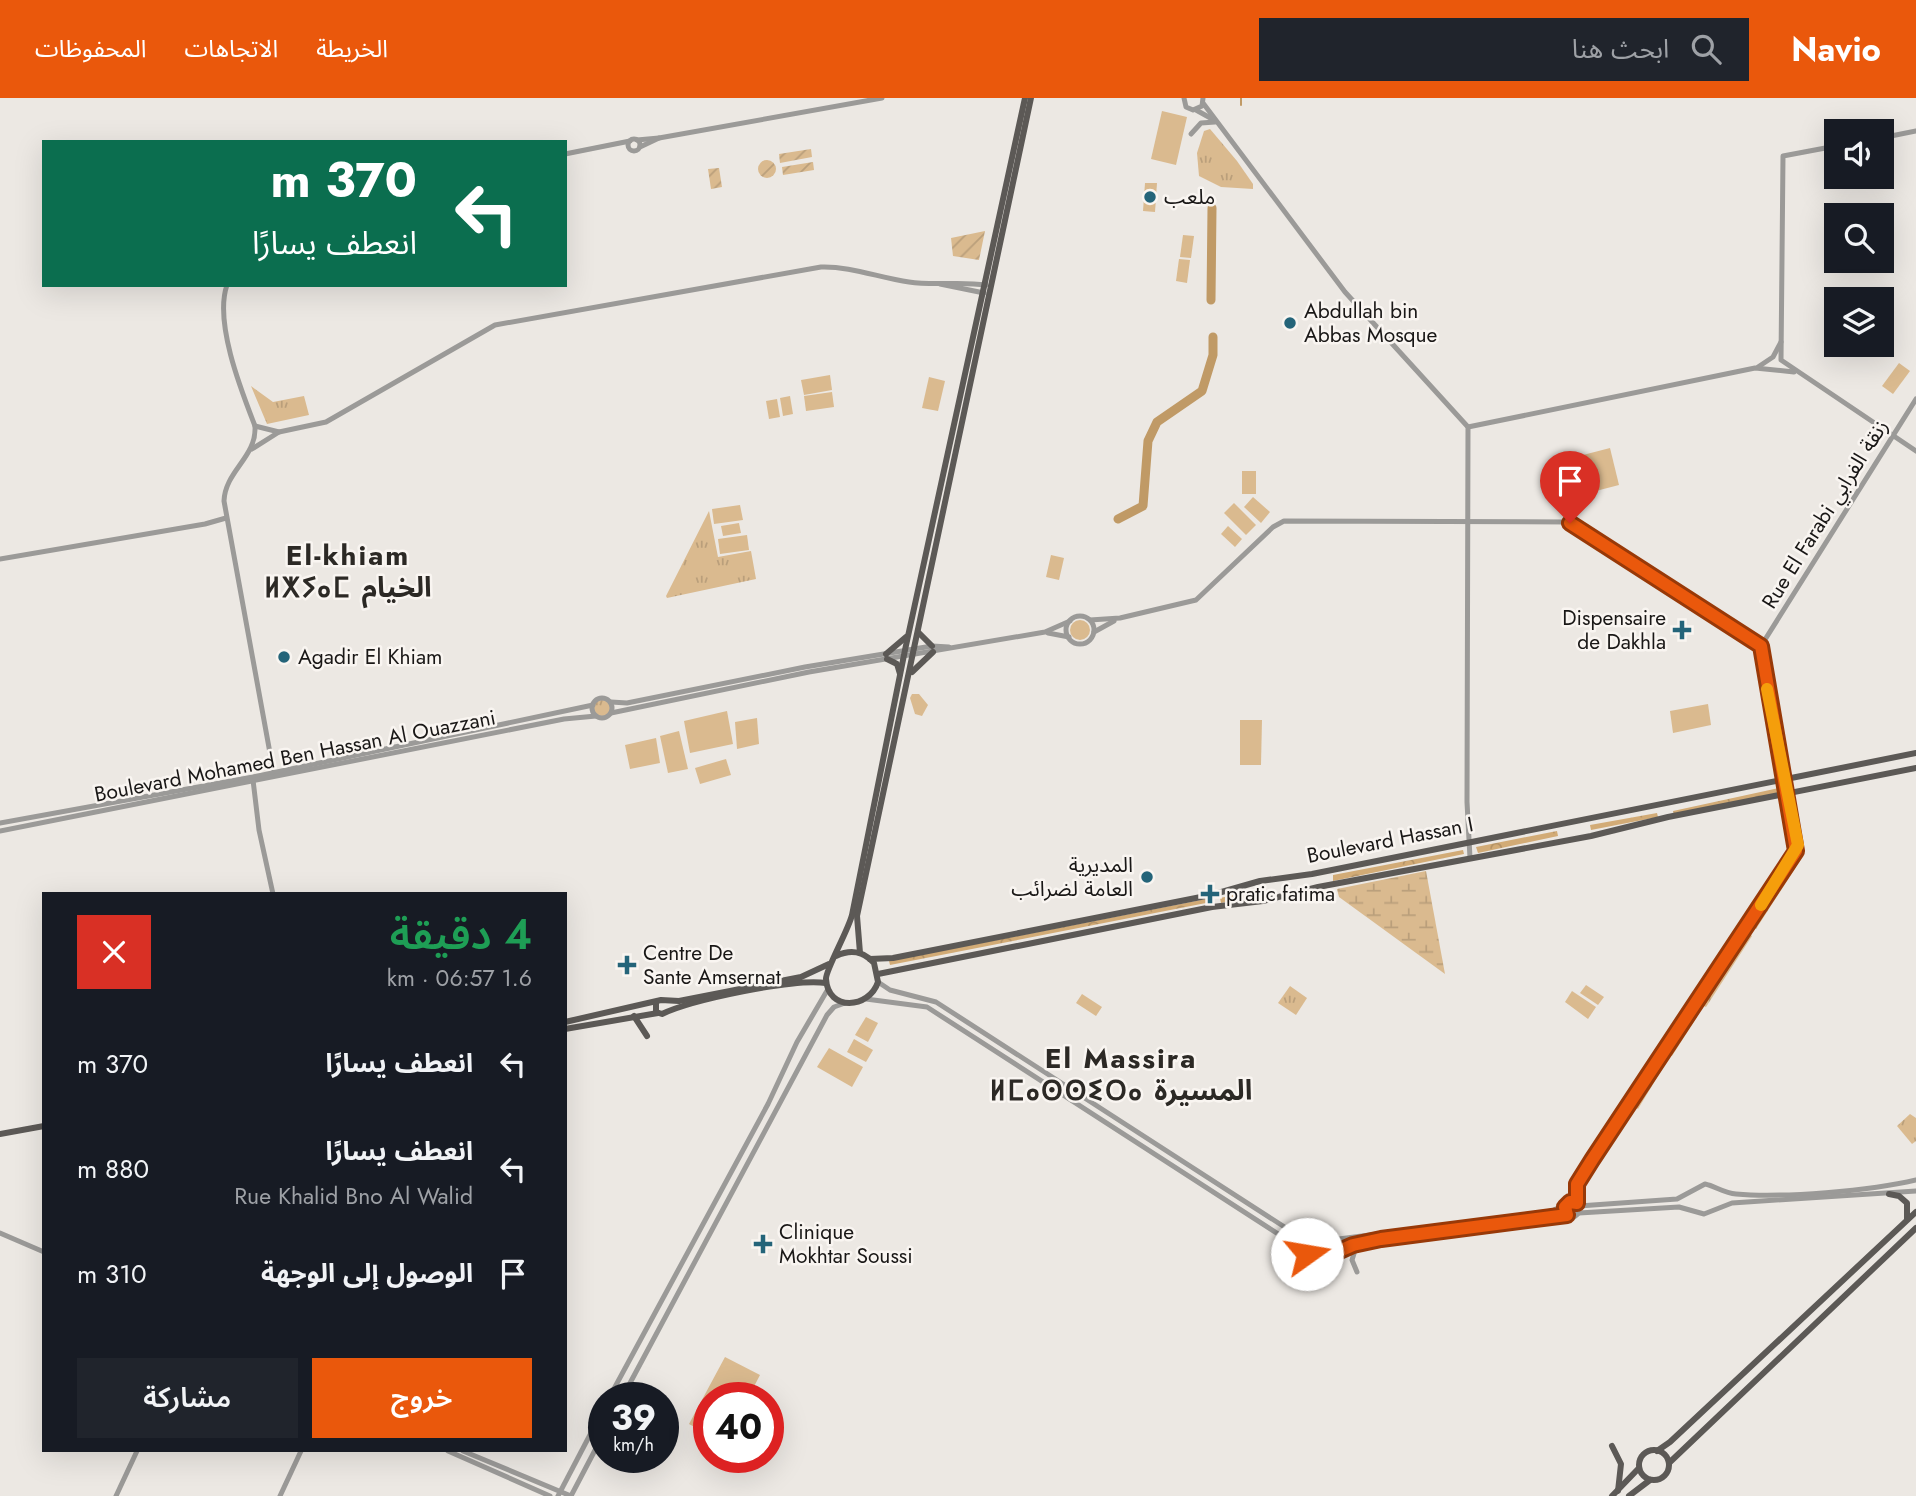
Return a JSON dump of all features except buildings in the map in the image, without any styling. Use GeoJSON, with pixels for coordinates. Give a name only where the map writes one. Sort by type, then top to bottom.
{"type":"FeatureCollection","features":[{"type":"Feature","properties":{"kind":"main road"},"geometry":{"type":"LineString","coordinates":[[567,1022],[797,978],[829,964],[836,956],[852,915],[904,653],[914,629],[1031,98]]}},
{"type":"Feature","properties":{"kind":"main road"},"geometry":{"type":"LineString","coordinates":[[988,285],[1024,100]]}},
{"type":"Feature","properties":{"kind":"main road"},"geometry":{"type":"LineString","coordinates":[[909,677],[918,663],[933,649],[914,629]]}},
{"type":"Feature","properties":{"kind":"main road"},"geometry":{"type":"LineString","coordinates":[[860,953],[857,916],[914,652],[914,629]]}},
{"type":"Feature","properties":{"kind":"main road"},"geometry":{"type":"LineString","coordinates":[[900,676],[897,664],[887,657],[914,629]]}},
{"type":"Feature","properties":{"kind":"main road","name":"Boulevard Hassan I"},"geometry":{"type":"LineString","coordinates":[[870,959],[893,958],[1211,894],[1260,881],[1468,843],[1558,821],[1656,806],[1916,753]]}},
{"type":"Feature","properties":{"kind":"main road","name":"Boulevard Hassan I"},"geometry":{"type":"LineString","coordinates":[[878,978],[1212,907],[1263,901],[1591,836],[1787,792],[1916,768]]}},
{"type":"Feature","properties":{"kind":"main road"},"geometry":{"type":"LineString","coordinates":[[567,1029],[803,983],[827,986],[845,1003],[866,999],[878,978],[870,959],[852,951],[836,956]]}},
{"type":"Feature","properties":{"kind":"main road"},"geometry":{"type":"LineString","coordinates":[[827,986],[829,964]]}},
{"type":"Feature","properties":{"kind":"main road"},"geometry":{"type":"LineString","coordinates":[[666,1002],[668,1011]]}},
{"type":"Feature","properties":{"kind":"main road"},"geometry":{"type":"LineString","coordinates":[[656,1003],[658,1013]]}},
{"type":"Feature","properties":{"kind":"main road"},"geometry":{"type":"LineString","coordinates":[[634,1016],[647,1036]]}},
{"type":"Feature","properties":{"kind":"main road"},"geometry":{"type":"LineString","coordinates":[[0,1134],[42,1126]]}},
{"type":"Feature","properties":{"kind":"main road"},"geometry":{"type":"LineString","coordinates":[[1889,1194],[1899,1196],[1907,1203],[1906,1221]]}},
{"type":"Feature","properties":{"kind":"main road"},"geometry":{"type":"LineString","coordinates":[[1615,1493],[1639,1468],[1644,1454],[1657,1451],[1670,1442],[1916,1212]]}},
{"type":"Feature","properties":{"kind":"main road"},"geometry":{"type":"LineString","coordinates":[[1629,1496],[1651,1480],[1663,1478],[1669,1464],[1916,1228]]}},
{"type":"Feature","properties":{"kind":"main road"},"geometry":{"type":"LineString","coordinates":[[1612,1446],[1621,1464],[1615,1493]]}},
{"type":"Feature","properties":{"kind":"main road"},"geometry":{"type":"LineString","coordinates":[[1657,1451],[1665,1455],[1669,1464]]}},
{"type":"Feature","properties":{"kind":"main road"},"geometry":{"type":"LineString","coordinates":[[1639,1468],[1644,1477],[1651,1480]]}},
{"type":"Feature","properties":{"kind":"street"},"geometry":{"type":"LineString","coordinates":[[567,154],[882,98]]}},
{"type":"Feature","properties":{"kind":"street"},"geometry":{"type":"LineString","coordinates":[[1184,98],[1186,107],[1214,121]]}},
{"type":"Feature","properties":{"kind":"street"},"geometry":{"type":"LineString","coordinates":[[1195,110],[1203,101],[1214,121],[1345,292],[1468,427],[1470,858]]}},
{"type":"Feature","properties":{"kind":"street"},"geometry":{"type":"LineString","coordinates":[[1191,134],[1201,123],[1214,121]]}},
{"type":"Feature","properties":{"kind":"street"},"geometry":{"type":"LineString","coordinates":[[1894,135],[1916,131]]}},
{"type":"Feature","properties":{"kind":"street"},"geometry":{"type":"LineString","coordinates":[[629,144],[636,151],[659,138]]}},
{"type":"Feature","properties":{"kind":"street"},"geometry":{"type":"LineString","coordinates":[[637,140],[640,147]]}},
{"type":"Feature","properties":{"kind":"street"},"geometry":{"type":"LineString","coordinates":[[1779,365],[1782,339],[1783,156],[1824,148]]}},
{"type":"Feature","properties":{"kind":"street"},"geometry":{"type":"LineString","coordinates":[[252,449],[279,432],[326,422],[495,325],[821,267],[837,267],[911,283],[940,284],[986,293]]}},
{"type":"Feature","properties":{"kind":"street"},"geometry":{"type":"LineString","coordinates":[[940,284],[952,281],[988,285]]}},
{"type":"Feature","properties":{"kind":"street"},"geometry":{"type":"LineString","coordinates":[[226,287],[222,300],[232,356],[255,426],[252,449],[226,490],[226,518],[274,775]]}},
{"type":"Feature","properties":{"kind":"street"},"geometry":{"type":"LineString","coordinates":[[1755,369],[1771,359],[1782,339]]}},
{"type":"Feature","properties":{"kind":"street"},"geometry":{"type":"LineString","coordinates":[[1771,359],[1798,373],[1916,451]]}},
{"type":"Feature","properties":{"kind":"street"},"geometry":{"type":"LineString","coordinates":[[1771,359],[1779,365]]}},
{"type":"Feature","properties":{"kind":"street"},"geometry":{"type":"LineString","coordinates":[[1468,427],[1779,365]]}},
{"type":"Feature","properties":{"kind":"street","name":"Rue El Farabi زنقة الفرابي"},"geometry":{"type":"LineString","coordinates":[[1761,646],[1916,399]]}},
{"type":"Feature","properties":{"kind":"street"},"geometry":{"type":"LineString","coordinates":[[255,426],[279,432]]}},
{"type":"Feature","properties":{"kind":"street"},"geometry":{"type":"LineString","coordinates":[[0,559],[205,524],[226,518]]}},
{"type":"Feature","properties":{"kind":"street"},"geometry":{"type":"LineString","coordinates":[[887,657],[805,667],[627,703],[601,698],[593,705],[596,716],[605,718],[611,713],[797,674],[887,657],[904,653],[1045,632],[1081,616],[1090,620],[1120,618],[1199,599],[1273,527],[1284,521],[1570,523],[1761,646],[1798,845],[1795,854],[1577,1184],[1566,1206],[1567,1215]]}},
{"type":"Feature","properties":{"kind":"street"},"geometry":{"type":"LineString","coordinates":[[1045,632],[1083,643],[1091,638],[1094,632],[1120,618]]}},
{"type":"Feature","properties":{"kind":"street"},"geometry":{"type":"LineString","coordinates":[[1090,620],[1094,632]]}},
{"type":"Feature","properties":{"kind":"street"},"geometry":{"type":"LineString","coordinates":[[1069,637],[1070,621]]}},
{"type":"Feature","properties":{"kind":"street"},"geometry":{"type":"LineString","coordinates":[[611,702],[611,713]]}},
{"type":"Feature","properties":{"kind":"street","name":"Boulevard Mohamed Ben Hassan Al Ouazzani"},"geometry":{"type":"LineString","coordinates":[[274,775],[593,705]]}},
{"type":"Feature","properties":{"kind":"street","name":"Boulevard Mohamed Ben Hassan Al Ouazzani"},"geometry":{"type":"LineString","coordinates":[[0,831],[253,779],[564,719],[596,716]]}},
{"type":"Feature","properties":{"kind":"street"},"geometry":{"type":"LineString","coordinates":[[253,779],[259,830],[273,892]]}},
{"type":"Feature","properties":{"kind":"street","name":"Boulevard Mohamed Ben Hassan Al Ouazzani"},"geometry":{"type":"LineString","coordinates":[[0,823],[253,779]]}},
{"type":"Feature","properties":{"kind":"street"},"geometry":{"type":"LineString","coordinates":[[878,978],[890,990],[936,1002],[1300,1237],[1316,1242],[1328,1243],[1362,1234],[1566,1206],[1693,1208],[1704,1214],[1717,1207],[1916,1191]]}},
{"type":"Feature","properties":{"kind":"street"},"geometry":{"type":"LineString","coordinates":[[618,1382],[768,1104],[827,986]]}},
{"type":"Feature","properties":{"kind":"street"},"geometry":{"type":"LineString","coordinates":[[866,999],[927,1007],[1260,1222],[1307,1257],[1313,1267],[1325,1269],[1334,1262],[1335,1253],[1328,1243]]}},
{"type":"Feature","properties":{"kind":"street"},"geometry":{"type":"LineString","coordinates":[[631,1382],[827,1015],[834,1007],[845,1003]]}},
{"type":"Feature","properties":{"kind":"street"},"geometry":{"type":"LineString","coordinates":[[1578,1208],[1677,1199],[1691,1194],[1701,1185],[1734,1194],[1776,1194],[1888,1186],[1916,1180]]}},
{"type":"Feature","properties":{"kind":"street"},"geometry":{"type":"LineString","coordinates":[[1335,1253],[1357,1244],[1567,1215],[1574,1217],[1578,1208],[1577,1184]]}},
{"type":"Feature","properties":{"kind":"street"},"geometry":{"type":"LineString","coordinates":[[1715,1189],[1719,1197],[1717,1207]]}},
{"type":"Feature","properties":{"kind":"street"},"geometry":{"type":"LineString","coordinates":[[1691,1194],[1693,1208]]}},
{"type":"Feature","properties":{"kind":"street"},"geometry":{"type":"LineString","coordinates":[[0,1233],[42,1251]]}},
{"type":"Feature","properties":{"kind":"street"},"geometry":{"type":"LineString","coordinates":[[1307,1257],[1309,1248],[1316,1242]]}},
{"type":"Feature","properties":{"kind":"street"},"geometry":{"type":"LineString","coordinates":[[1356,1272],[1352,1260],[1357,1244]]}},
{"type":"Feature","properties":{"kind":"street"},"geometry":{"type":"LineString","coordinates":[[558,1493],[588,1438]]}},
{"type":"Feature","properties":{"kind":"street"},"geometry":{"type":"LineString","coordinates":[[116,1496],[137,1452]]}},
{"type":"Feature","properties":{"kind":"street"},"geometry":{"type":"LineString","coordinates":[[279,1496],[301,1452]]}},
{"type":"Feature","properties":{"kind":"street"},"geometry":{"type":"LineString","coordinates":[[450,1452],[550,1496]]}},
{"type":"Feature","properties":{"kind":"street"},"geometry":{"type":"LineString","coordinates":[[465,1452],[558,1493],[571,1496],[588,1464]]}},
{"type":"Feature","properties":{"kind":"green space"},"geometry":{"type":"Polygon","coordinates":[[[1162,111],[1187,117],[1176,165],[1151,159],[1162,111]]]}},
{"type":"Feature","properties":{"kind":"green space"},"geometry":{"type":"Polygon","coordinates":[[[1210,129],[1237,161],[1253,184],[1253,189],[1221,187],[1199,176],[1197,153],[1204,131],[1210,129]]]}},
{"type":"Feature","properties":{"kind":"green space"},"geometry":{"type":"Polygon","coordinates":[[[811,149],[812,157],[780,163],[779,154],[811,149]]]}},
{"type":"Feature","properties":{"kind":"green space"},"geometry":{"type":"Polygon","coordinates":[[[767,160],[773,163],[776,169],[773,175],[767,178],[761,175],[758,169],[761,163],[767,160]]]}},
{"type":"Feature","properties":{"kind":"green space"},"geometry":{"type":"Polygon","coordinates":[[[813,162],[814,170],[783,175],[782,167],[813,162]]]}},
{"type":"Feature","properties":{"kind":"green space"},"geometry":{"type":"Polygon","coordinates":[[[719,168],[722,187],[711,189],[708,169],[719,168]]]}},
{"type":"Feature","properties":{"kind":"green space","name":"ملعب"},"geometry":{"type":"Polygon","coordinates":[[[1145,183],[1157,183],[1155,212],[1143,211],[1145,183]]]}},
{"type":"Feature","properties":{"kind":"green space"},"geometry":{"type":"Polygon","coordinates":[[[985,231],[979,260],[953,256],[951,238],[985,231]]]}},
{"type":"Feature","properties":{"kind":"green space"},"geometry":{"type":"Polygon","coordinates":[[[1183,235],[1194,236],[1191,258],[1180,257],[1183,235]]]}},
{"type":"Feature","properties":{"kind":"green space"},"geometry":{"type":"Polygon","coordinates":[[[1179,259],[1190,260],[1187,283],[1176,281],[1179,259]]]}},
{"type":"Feature","properties":{"kind":"green space"},"geometry":{"type":"Polygon","coordinates":[[[1899,363],[1910,371],[1893,394],[1882,386],[1899,363]]]}},
{"type":"Feature","properties":{"kind":"green space"},"geometry":{"type":"Polygon","coordinates":[[[830,375],[832,390],[804,395],[801,380],[830,375]]]}},
{"type":"Feature","properties":{"kind":"green space"},"geometry":{"type":"Polygon","coordinates":[[[929,377],[945,381],[938,411],[922,408],[929,377]]]}},
{"type":"Feature","properties":{"kind":"green space"},"geometry":{"type":"Polygon","coordinates":[[[251,386],[273,402],[304,396],[309,415],[267,424],[251,386]]]}},
{"type":"Feature","properties":{"kind":"green space"},"geometry":{"type":"Polygon","coordinates":[[[832,392],[834,407],[806,411],[804,396],[832,392]]]}},
{"type":"Feature","properties":{"kind":"green space"},"geometry":{"type":"Polygon","coordinates":[[[790,396],[793,414],[783,416],[780,398],[790,396]]]}},
{"type":"Feature","properties":{"kind":"green space"},"geometry":{"type":"Polygon","coordinates":[[[777,399],[780,417],[769,419],[766,401],[777,399]]]}},
{"type":"Feature","properties":{"kind":"green space"},"geometry":{"type":"Polygon","coordinates":[[[1610,448],[1619,485],[1592,492],[1583,455],[1610,448]]]}},
{"type":"Feature","properties":{"kind":"green space"},"geometry":{"type":"Polygon","coordinates":[[[1242,471],[1256,471],[1256,494],[1242,494],[1242,471]]]}},
{"type":"Feature","properties":{"kind":"green space"},"geometry":{"type":"Polygon","coordinates":[[[1253,497],[1270,512],[1261,523],[1244,507],[1253,497]]]}},
{"type":"Feature","properties":{"kind":"green space"},"geometry":{"type":"Polygon","coordinates":[[[1234,503],[1256,525],[1246,535],[1224,513],[1234,503]]]}},
{"type":"Feature","properties":{"kind":"green space"},"geometry":{"type":"Polygon","coordinates":[[[740,505],[743,520],[714,524],[712,509],[740,505]]]}},
{"type":"Feature","properties":{"kind":"green space"},"geometry":{"type":"Polygon","coordinates":[[[709,511],[718,557],[751,551],[756,579],[667,598],[666,596],[709,511]]]}},
{"type":"Feature","properties":{"kind":"green space"},"geometry":{"type":"Polygon","coordinates":[[[739,523],[741,533],[723,536],[721,526],[739,523]]]}},
{"type":"Feature","properties":{"kind":"green space"},"geometry":{"type":"Polygon","coordinates":[[[1228,526],[1242,539],[1235,547],[1221,534],[1228,526]]]}},
{"type":"Feature","properties":{"kind":"green space"},"geometry":{"type":"Polygon","coordinates":[[[747,535],[749,550],[720,554],[718,539],[747,535]]]}},
{"type":"Feature","properties":{"kind":"green space"},"geometry":{"type":"Polygon","coordinates":[[[1051,555],[1064,558],[1059,580],[1046,577],[1051,555]]]}},
{"type":"Feature","properties":{"kind":"green space"},"geometry":{"type":"Polygon","coordinates":[[[1080,620],[1087,623],[1090,630],[1087,637],[1080,640],[1073,637],[1070,630],[1073,623],[1080,620]]]}},
{"type":"Feature","properties":{"kind":"green space"},"geometry":{"type":"Polygon","coordinates":[[[912,694],[919,694],[928,705],[922,716],[915,714],[910,698],[912,694]]]}},
{"type":"Feature","properties":{"kind":"green space"},"geometry":{"type":"Polygon","coordinates":[[[602,700],[610,708],[602,716],[594,708],[602,700]]]}},
{"type":"Feature","properties":{"kind":"green space"},"geometry":{"type":"Polygon","coordinates":[[[1708,704],[1711,725],[1673,733],[1670,711],[1708,704]]]}},
{"type":"Feature","properties":{"kind":"green space"},"geometry":{"type":"Polygon","coordinates":[[[727,711],[733,744],[690,753],[684,721],[727,711]]]}},
{"type":"Feature","properties":{"kind":"green space"},"geometry":{"type":"Polygon","coordinates":[[[757,718],[759,744],[737,749],[735,722],[757,718]]]}},
{"type":"Feature","properties":{"kind":"green space"},"geometry":{"type":"Polygon","coordinates":[[[1240,720],[1262,720],[1261,765],[1240,765],[1240,720]]]}},
{"type":"Feature","properties":{"kind":"green space"},"geometry":{"type":"Polygon","coordinates":[[[679,731],[688,769],[668,773],[660,736],[679,731]]]}},
{"type":"Feature","properties":{"kind":"green space"},"geometry":{"type":"Polygon","coordinates":[[[656,738],[660,763],[630,769],[625,745],[656,738]]]}},
{"type":"Feature","properties":{"kind":"green space"},"geometry":{"type":"Polygon","coordinates":[[[726,759],[731,775],[700,784],[695,768],[726,759]]]}},
{"type":"Feature","properties":{"kind":"green space"},"geometry":{"type":"Polygon","coordinates":[[[1783,787],[1785,792],[1674,815],[1673,811],[1783,787]]]}},
{"type":"Feature","properties":{"kind":"green space"},"geometry":{"type":"Polygon","coordinates":[[[1657,813],[1658,817],[1591,830],[1590,825],[1657,813]]]}},
{"type":"Feature","properties":{"kind":"green space"},"geometry":{"type":"Polygon","coordinates":[[[1557,831],[1558,836],[1478,853],[1476,847],[1557,831]]]}},
{"type":"Feature","properties":{"kind":"green space"},"geometry":{"type":"Polygon","coordinates":[[[1463,850],[1464,854],[1333,881],[1333,875],[1463,850]]]}},
{"type":"Feature","properties":{"kind":"green space"},"geometry":{"type":"Polygon","coordinates":[[[1793,865],[1796,867],[1756,929],[1752,927],[1793,865]]]}},
{"type":"Feature","properties":{"kind":"green space"},"geometry":{"type":"Polygon","coordinates":[[[1426,871],[1445,974],[1339,897],[1337,889],[1426,871]]]}},
{"type":"Feature","properties":{"kind":"green space"},"geometry":{"type":"Polygon","coordinates":[[[1257,890],[1258,895],[1221,903],[1220,898],[1257,890]]]}},
{"type":"Feature","properties":{"kind":"green space"},"geometry":{"type":"Polygon","coordinates":[[[1206,899],[1206,903],[890,965],[889,961],[1206,899]]]}},
{"type":"Feature","properties":{"kind":"green space"},"geometry":{"type":"Polygon","coordinates":[[[1748,933],[1752,936],[1706,1007],[1701,1005],[1748,933]]]}},
{"type":"Feature","properties":{"kind":"green space"},"geometry":{"type":"Polygon","coordinates":[[[1586,985],[1604,997],[1598,1005],[1580,993],[1586,985]]]}},
{"type":"Feature","properties":{"kind":"green space"},"geometry":{"type":"Polygon","coordinates":[[[1290,986],[1307,998],[1296,1015],[1278,1003],[1290,986]]]}},
{"type":"Feature","properties":{"kind":"green space"},"geometry":{"type":"Polygon","coordinates":[[[1572,991],[1596,1007],[1588,1019],[1565,1002],[1572,991]]]}},
{"type":"Feature","properties":{"kind":"green space"},"geometry":{"type":"Polygon","coordinates":[[[1082,994],[1102,1007],[1096,1016],[1076,1003],[1082,994]]]}},
{"type":"Feature","properties":{"kind":"green space"},"geometry":{"type":"Polygon","coordinates":[[[1694,1013],[1697,1017],[1672,1056],[1669,1054],[1694,1013]]]}},
{"type":"Feature","properties":{"kind":"green space"},"geometry":{"type":"Polygon","coordinates":[[[866,1017],[878,1023],[868,1042],[855,1035],[866,1017]]]}},
{"type":"Feature","properties":{"kind":"green space"},"geometry":{"type":"Polygon","coordinates":[[[854,1039],[873,1050],[866,1062],[847,1052],[854,1039]]]}},
{"type":"Feature","properties":{"kind":"green space"},"geometry":{"type":"Polygon","coordinates":[[[829,1048],[863,1067],[852,1087],[817,1067],[829,1048]]]}},
{"type":"Feature","properties":{"kind":"green space"},"geometry":{"type":"Polygon","coordinates":[[[1664,1058],[1667,1061],[1638,1109],[1633,1105],[1664,1058]]]}},
{"type":"Feature","properties":{"kind":"green space"},"geometry":{"type":"Polygon","coordinates":[[[1910,1114],[1916,1118],[1916,1141],[1912,1144],[1897,1126],[1910,1114]]]}},
{"type":"Feature","properties":{"kind":"green space"},"geometry":{"type":"Polygon","coordinates":[[[1627,1115],[1629,1118],[1584,1186],[1582,1184],[1627,1115]]]}},
{"type":"Feature","properties":{"kind":"green space"},"geometry":{"type":"Polygon","coordinates":[[[725,1357],[760,1375],[756,1382],[712,1382],[725,1357]]]}},
{"type":"Feature","properties":{"kind":"waterway"},"geometry":{"type":"LineString","coordinates":[[1241,98],[1241,105]]}},
{"type":"Feature","properties":{"kind":"waterway"},"geometry":{"type":"LineString","coordinates":[[1211,300],[1212,208]]}},
{"type":"Feature","properties":{"kind":"waterway"},"geometry":{"type":"LineString","coordinates":[[1118,519],[1143,506],[1148,441],[1157,422],[1202,391],[1213,355],[1213,337]]}},
{"type":"Feature","properties":{"kind":"slow traffic"},"geometry":{"type":"LineString","coordinates":[[1761,905],[1795,854],[1798,845],[1767,689]]}},
{"type":"Feature","properties":{"kind":"place","name":"ملعب"},"geometry":{"type":"Point","coordinates":[1150,197]}},
{"type":"Feature","properties":{"kind":"place","name":"Abdullah bin Abbas Mosque"},"geometry":{"type":"Point","coordinates":[1290,323]}},
{"type":"Feature","properties":{"kind":"place","name":"Dispensaire de Dakhla"},"geometry":{"type":"Point","coordinates":[1682,630]}},
{"type":"Feature","properties":{"kind":"place","name":"Agadir El Khiam"},"geometry":{"type":"Point","coordinates":[284,657]}},
{"type":"Feature","properties":{"kind":"place","name":"المديرية العامة لضرائب"},"geometry":{"type":"Point","coordinates":[1147,877]}},
{"type":"Feature","properties":{"kind":"place","name":"pratic fatima"},"geometry":{"type":"Point","coordinates":[1210,894]}},
{"type":"Feature","properties":{"kind":"place","name":"Centre De Sante Amsernat"},"geometry":{"type":"Point","coordinates":[627,965]}},
{"type":"Feature","properties":{"kind":"place","name":"Clinique Mokhtar Soussi"},"geometry":{"type":"Point","coordinates":[763,1244]}},
{"type":"Feature","properties":{"kind":"district","name":"El-khiam ⵍⵅⵢⴰⵎ الخيام"},"geometry":{"type":"Point","coordinates":[348,571]}},
{"type":"Feature","properties":{"kind":"district","name":"El Massira ⵍⵎⴰⵙⵙⵉⵔⴰ المسيرة"},"geometry":{"type":"Point","coordinates":[1121,1074]}},
{"type":"Feature","properties":{"kind":"route"},"geometry":{"type":"LineString","coordinates":[[1307,1254],[1311,1246],[1319,1241],[1331,1245],[1335,1253],[1353,1245],[1381,1239],[1567,1215],[1565,1207],[1570,1202],[1577,1203],[1577,1184],[1592,1160],[1796,851],[1798,845],[1765,680],[1761,646],[1570,523]]}}]}
